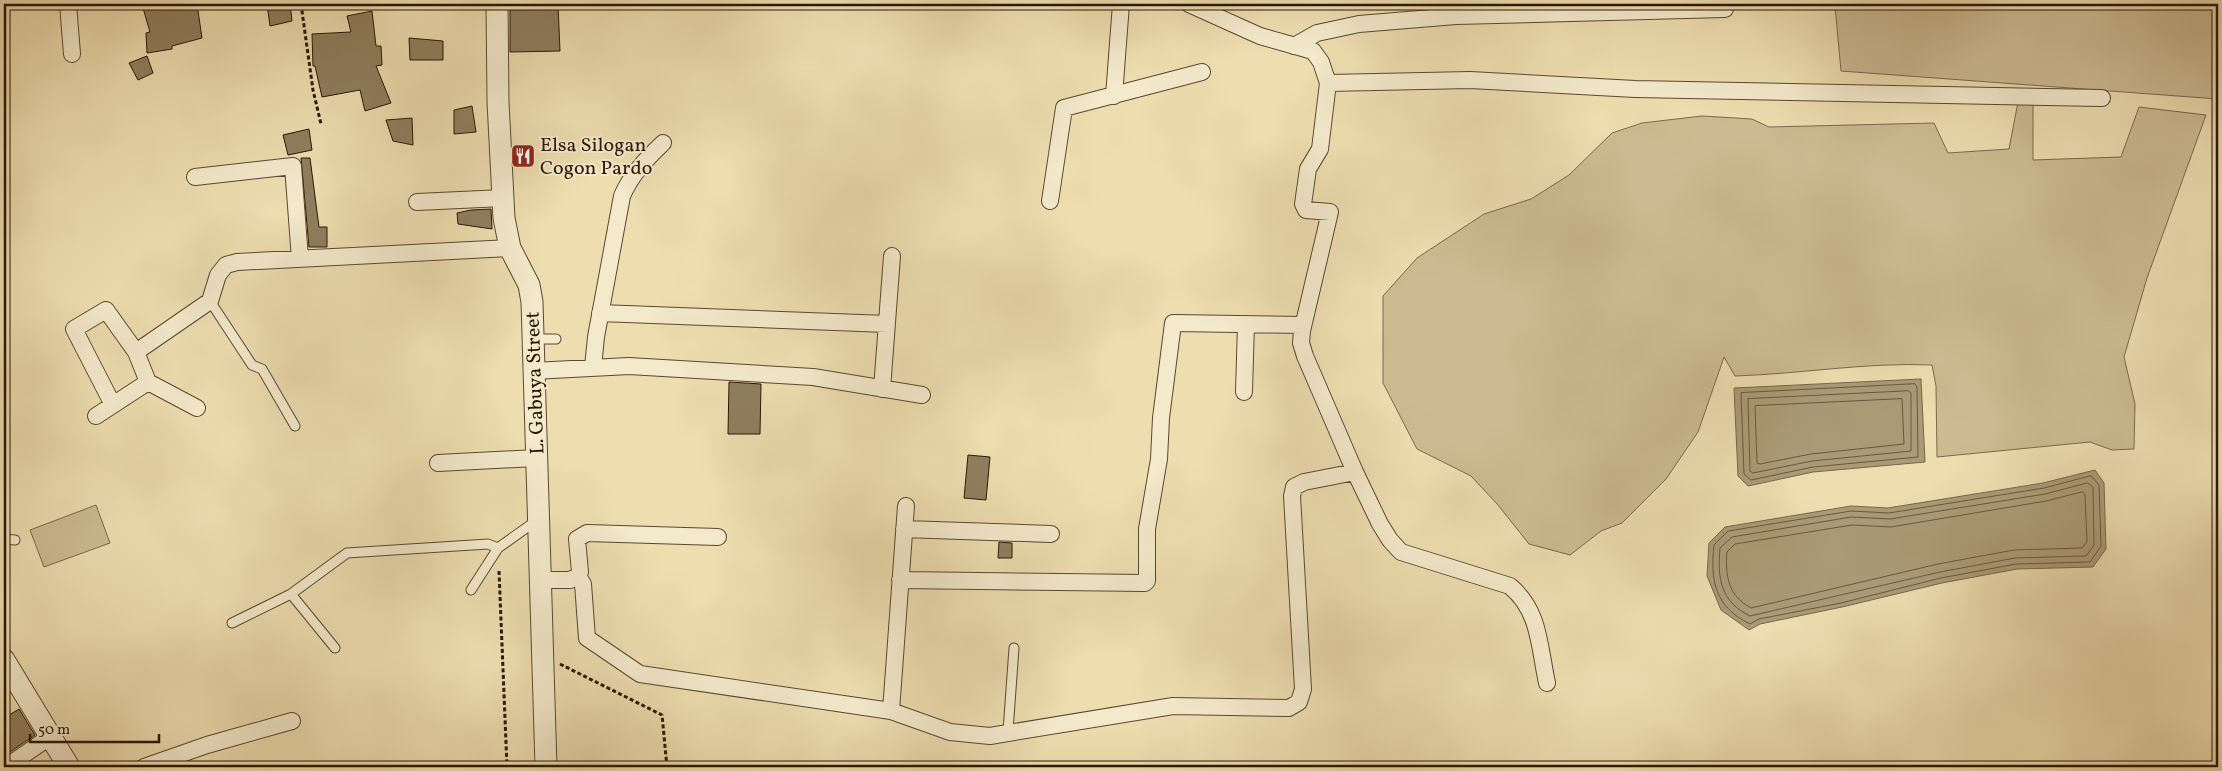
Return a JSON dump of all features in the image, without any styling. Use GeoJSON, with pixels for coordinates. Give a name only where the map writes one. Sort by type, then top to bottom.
{"type":"FeatureCollection","features":[{"type":"Feature","properties":{"kind":"street"},"geometry":{"type":"LineString","coordinates":[[68,4],[72,54]]}},
{"type":"Feature","properties":{"kind":"street","name":"L. Gabuya Street"},"geometry":{"type":"LineString","coordinates":[[496,4],[498,102],[504,218],[510,248],[529,284],[532,302],[546,767]]}},
{"type":"Feature","properties":{"kind":"street"},"geometry":{"type":"LineString","coordinates":[[1114,96],[1121,4]]}},
{"type":"Feature","properties":{"kind":"street"},"geometry":{"type":"LineString","coordinates":[[1189,4],[1260,36],[1313,51],[1318,56],[1328,83],[1320,149],[1308,170],[1304,204],[1306,210],[1330,212],[1303,325],[1301,343],[1305,356],[1355,472],[1390,540],[1401,552],[1510,586],[1523,596],[1534,615],[1547,682]]}},
{"type":"Feature","properties":{"kind":"street"},"geometry":{"type":"LineString","coordinates":[[1487,15],[1501,4]]}},
{"type":"Feature","properties":{"kind":"street"},"geometry":{"type":"LineString","coordinates":[[1294,46],[1317,33],[1359,24],[1456,16],[1726,9]]}},
{"type":"Feature","properties":{"kind":"street"},"geometry":{"type":"LineString","coordinates":[[1050,201],[1064,108],[1202,72]]}},
{"type":"Feature","properties":{"kind":"street"},"geometry":{"type":"LineString","coordinates":[[1328,83],[1470,80],[1635,89],[2102,98]]}},
{"type":"Feature","properties":{"kind":"street"},"geometry":{"type":"LineString","coordinates":[[593,367],[600,313],[622,196],[628,182],[663,143]]}},
{"type":"Feature","properties":{"kind":"street"},"geometry":{"type":"LineString","coordinates":[[195,177],[293,166],[300,259]]}},
{"type":"Feature","properties":{"kind":"street"},"geometry":{"type":"LineString","coordinates":[[417,202],[503,198]]}},
{"type":"Feature","properties":{"kind":"street"},"geometry":{"type":"LineString","coordinates":[[136,352],[210,301],[218,276],[226,265],[237,262],[510,248]]}},
{"type":"Feature","properties":{"kind":"street"},"geometry":{"type":"LineString","coordinates":[[882,389],[892,256]]}},
{"type":"Feature","properties":{"kind":"street"},"geometry":{"type":"LineString","coordinates":[[113,405],[74,329],[106,310],[136,352],[148,382],[197,408]]}},
{"type":"Feature","properties":{"kind":"street"},"geometry":{"type":"LineString","coordinates":[[600,313],[887,324]]}},
{"type":"Feature","properties":{"kind":"street"},"geometry":{"type":"LineString","coordinates":[[900,580],[1048,583],[1147,581],[1147,529],[1159,459],[1161,418],[1173,323],[1303,325]]}},
{"type":"Feature","properties":{"kind":"street"},"geometry":{"type":"LineString","coordinates":[[1244,392],[1246,324]]}},
{"type":"Feature","properties":{"kind":"street"},"geometry":{"type":"LineString","coordinates":[[533,372],[629,366],[814,376],[922,395]]}},
{"type":"Feature","properties":{"kind":"street"},"geometry":{"type":"LineString","coordinates":[[96,416],[148,382]]}},
{"type":"Feature","properties":{"kind":"street"},"geometry":{"type":"LineString","coordinates":[[438,463],[536,458]]}},
{"type":"Feature","properties":{"kind":"street"},"geometry":{"type":"LineString","coordinates":[[578,576],[583,584],[587,638],[640,674],[891,711],[950,732],[990,736],[1008,731],[1173,706],[1288,708],[1299,702],[1303,689],[1292,496],[1294,487],[1304,482],[1355,472]]}},
{"type":"Feature","properties":{"kind":"street"},"geometry":{"type":"LineString","coordinates":[[891,711],[906,506]]}},
{"type":"Feature","properties":{"kind":"street"},"geometry":{"type":"LineString","coordinates":[[904,529],[1051,534]]}},
{"type":"Feature","properties":{"kind":"street"},"geometry":{"type":"LineString","coordinates":[[539,580],[570,580],[578,576],[580,572],[578,538],[587,533],[718,537]]}},
{"type":"Feature","properties":{"kind":"street"},"geometry":{"type":"LineString","coordinates":[[4,660],[69,767]]}},
{"type":"Feature","properties":{"kind":"street"},"geometry":{"type":"LineString","coordinates":[[144,767],[207,745],[292,721]]}},
{"type":"Feature","properties":{"kind":"street"},"geometry":{"type":"LineString","coordinates":[[6,767],[51,736]]}},
{"type":"Feature","properties":{"kind":"lane"},"geometry":{"type":"LineString","coordinates":[[210,301],[252,365],[262,369],[294,426]]}},
{"type":"Feature","properties":{"kind":"lane"},"geometry":{"type":"LineString","coordinates":[[532,339],[556,339]]}},
{"type":"Feature","properties":{"kind":"lane"},"geometry":{"type":"LineString","coordinates":[[471,590],[498,548],[538,519]]}},
{"type":"Feature","properties":{"kind":"lane"},"geometry":{"type":"LineString","coordinates":[[4,539],[16,540]]}},
{"type":"Feature","properties":{"kind":"lane"},"geometry":{"type":"LineString","coordinates":[[232,623],[291,594],[347,553],[488,544],[498,548]]}},
{"type":"Feature","properties":{"kind":"lane"},"geometry":{"type":"LineString","coordinates":[[291,594],[335,648]]}},
{"type":"Feature","properties":{"kind":"lane"},"geometry":{"type":"LineString","coordinates":[[1008,731],[1014,648]]}},
{"type":"Feature","properties":{"kind":"path"},"geometry":{"type":"LineString","coordinates":[[301,4],[313,90],[321,124]]}},
{"type":"Feature","properties":{"kind":"path"},"geometry":{"type":"LineString","coordinates":[[498,548],[507,767]]}},
{"type":"Feature","properties":{"kind":"path"},"geometry":{"type":"LineString","coordinates":[[542,655],[662,715],[667,767]]}},
{"type":"Feature","properties":{"kind":"shaded area"},"geometry":{"type":"Polygon","coordinates":[[[1794,4],[2218,4],[2218,99],[1841,71],[1835,6],[1794,4]]]}},
{"type":"Feature","properties":{"kind":"shaded area"},"geometry":{"type":"Polygon","coordinates":[[[2033,101],[2033,160],[2121,157],[2139,107],[2206,115],[2147,278],[2124,357],[2135,404],[2134,449],[2112,450],[2090,442],[1937,457],[1936,386],[1932,365],[1883,365],[1735,376],[1724,357],[1698,432],[1666,479],[1622,523],[1601,531],[1570,555],[1529,544],[1498,505],[1471,476],[1417,449],[1383,383],[1383,296],[1417,258],[1484,214],[1531,199],[1569,175],[1612,133],[1642,123],[1702,116],[1752,119],[1769,127],[1934,123],[1948,153],[2009,149],[2018,102],[2033,101]]]}},
{"type":"Feature","properties":{"kind":"shaded area"},"geometry":{"type":"Polygon","coordinates":[[[96,505],[110,543],[44,567],[30,530],[96,505]]]}},
{"type":"Feature","properties":{"kind":"water"},"geometry":{"type":"Polygon","coordinates":[[[1921,379],[1925,462],[1813,472],[1748,486],[1738,476],[1734,388],[1921,379]]]}},
{"type":"Feature","properties":{"kind":"water"},"geometry":{"type":"Polygon","coordinates":[[[2095,470],[2104,483],[2106,549],[2093,567],[2017,569],[1942,583],[1760,624],[1749,630],[1721,610],[1707,576],[1709,543],[1725,527],[1851,506],[1888,508],[2043,483],[2095,470]]]}},
{"type":"Feature","properties":{"kind":"building"},"geometry":{"type":"Polygon","coordinates":[[[174,4],[197,4],[202,38],[172,46],[172,49],[147,53],[146,33],[150,32],[143,8],[174,4]]]}},
{"type":"Feature","properties":{"kind":"building"},"geometry":{"type":"Polygon","coordinates":[[[267,4],[290,4],[292,21],[270,26],[267,4]]]}},
{"type":"Feature","properties":{"kind":"building"},"geometry":{"type":"Polygon","coordinates":[[[510,4],[558,4],[560,51],[510,52],[510,4]]]}},
{"type":"Feature","properties":{"kind":"building"},"geometry":{"type":"Polygon","coordinates":[[[372,11],[376,46],[381,46],[382,65],[376,66],[391,103],[365,111],[360,90],[322,97],[315,66],[313,66],[312,34],[351,32],[347,16],[372,11]]]}},
{"type":"Feature","properties":{"kind":"building"},"geometry":{"type":"Polygon","coordinates":[[[409,38],[443,41],[443,60],[410,60],[409,38]]]}},
{"type":"Feature","properties":{"kind":"building"},"geometry":{"type":"Polygon","coordinates":[[[147,56],[153,73],[138,80],[129,63],[147,56]]]}},
{"type":"Feature","properties":{"kind":"building"},"geometry":{"type":"Polygon","coordinates":[[[472,106],[476,132],[454,134],[454,110],[472,106]]]}},
{"type":"Feature","properties":{"kind":"building"},"geometry":{"type":"Polygon","coordinates":[[[412,118],[413,145],[393,141],[386,120],[412,118]]]}},
{"type":"Feature","properties":{"kind":"building"},"geometry":{"type":"Polygon","coordinates":[[[309,129],[312,150],[288,155],[283,135],[309,129]]]}},
{"type":"Feature","properties":{"kind":"building"},"geometry":{"type":"Polygon","coordinates":[[[301,158],[310,158],[319,227],[327,227],[327,247],[309,247],[301,158]]]}},
{"type":"Feature","properties":{"kind":"building"},"geometry":{"type":"Polygon","coordinates":[[[491,209],[492,229],[458,224],[457,213],[491,209]]]}},
{"type":"Feature","properties":{"kind":"building"},"geometry":{"type":"Polygon","coordinates":[[[729,382],[761,384],[760,434],[728,434],[729,382]]]}},
{"type":"Feature","properties":{"kind":"building"},"geometry":{"type":"Polygon","coordinates":[[[968,455],[990,457],[986,500],[964,498],[968,455]]]}},
{"type":"Feature","properties":{"kind":"building"},"geometry":{"type":"Polygon","coordinates":[[[999,542],[1012,543],[1012,558],[998,558],[999,542]]]}},
{"type":"Feature","properties":{"kind":"building"},"geometry":{"type":"Polygon","coordinates":[[[19,709],[35,735],[4,756],[4,718],[19,709]]]}},
{"type":"Feature","properties":{"kind":"place","name":"Elsa Silogan Cogon Pardo"},"geometry":{"type":"Point","coordinates":[523,156]}}]}
